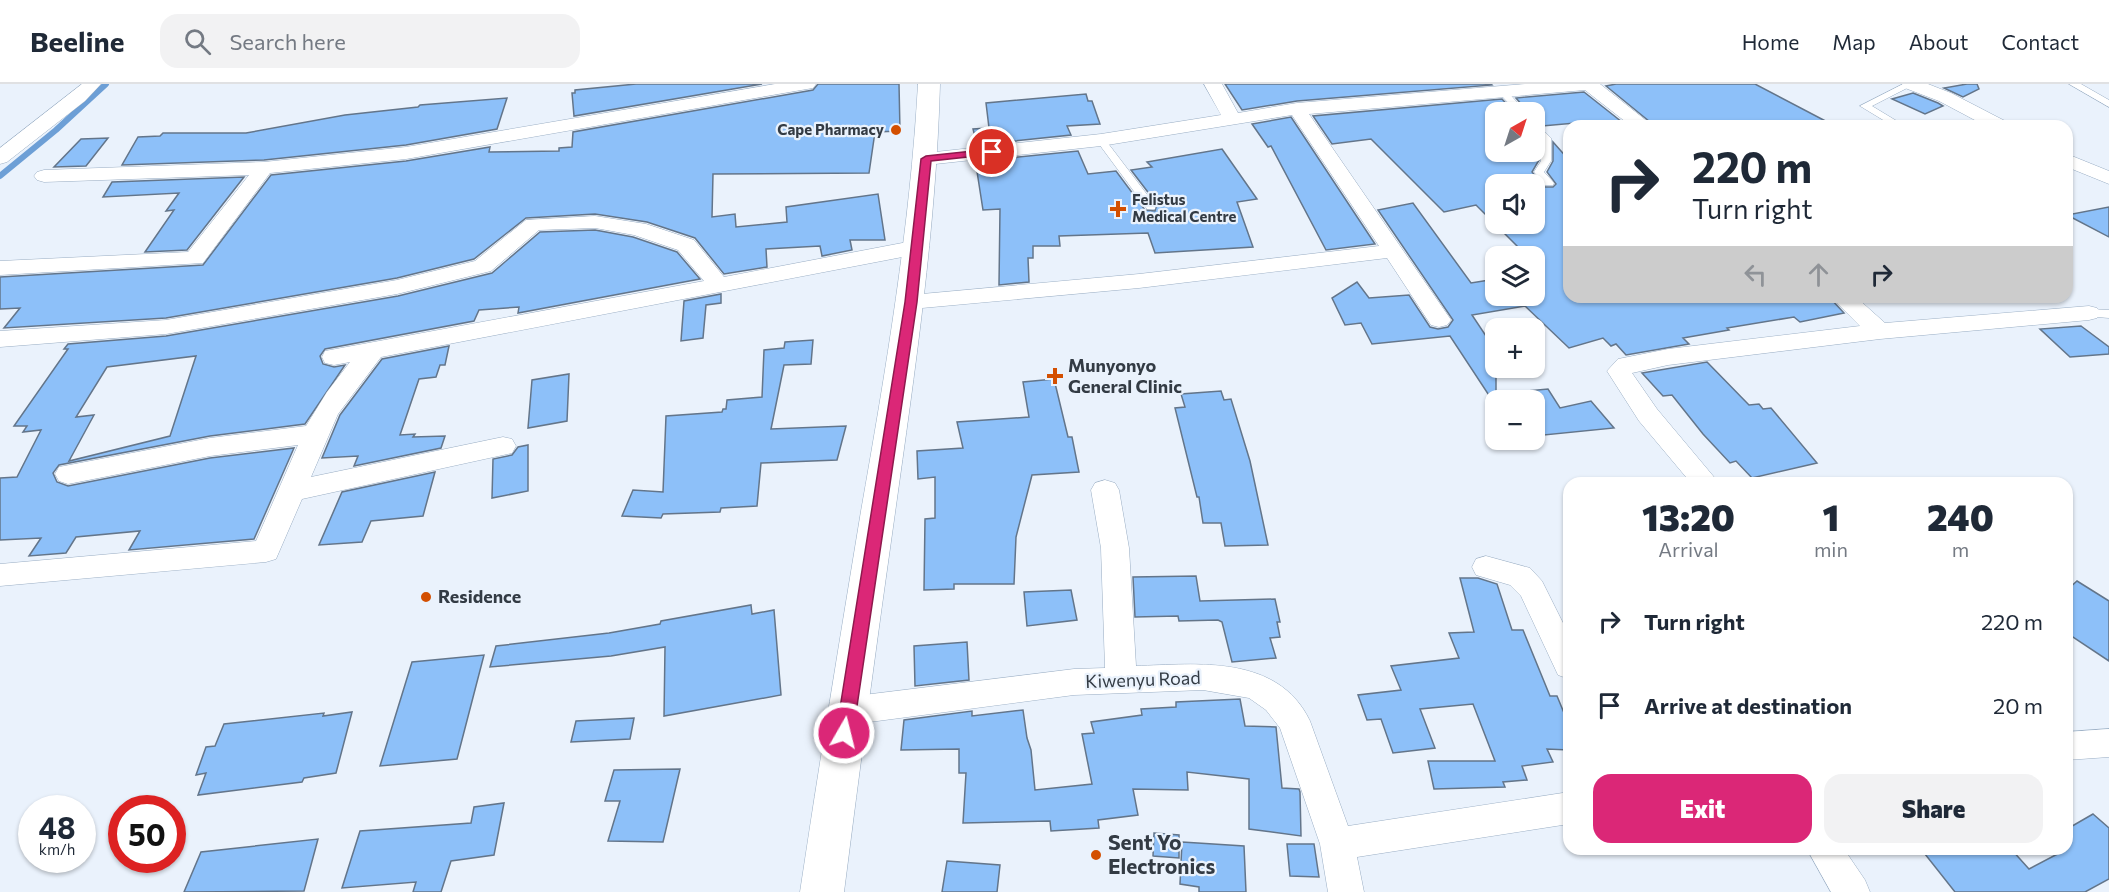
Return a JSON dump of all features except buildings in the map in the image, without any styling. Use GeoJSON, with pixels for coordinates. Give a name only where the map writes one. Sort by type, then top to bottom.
{"type":"FeatureCollection","features":[{"type":"Feature","properties":{"kind":"main road"},"geometry":{"type":"LineString","coordinates":[[822,892],[911,302],[926,159],[929,84]]}},
{"type":"Feature","properties":{"kind":"street"},"geometry":{"type":"LineString","coordinates":[[0,158],[79,98],[92,84]]}},
{"type":"Feature","properties":{"kind":"street"},"geometry":{"type":"LineString","coordinates":[[44,176],[264,168],[340,161],[452,147],[807,84]]}},
{"type":"Feature","properties":{"kind":"street"},"geometry":{"type":"LineString","coordinates":[[1214,84],[1232,119]]}},
{"type":"Feature","properties":{"kind":"street"},"geometry":{"type":"LineString","coordinates":[[926,159],[1101,140],[1297,109],[1456,89],[1502,92],[1589,84],[1635,120]]}},
{"type":"Feature","properties":{"kind":"street"},"geometry":{"type":"LineString","coordinates":[[1913,84],[1945,97],[1989,120]]}},
{"type":"Feature","properties":{"kind":"street"},"geometry":{"type":"LineString","coordinates":[[1297,109],[1439,320]]}},
{"type":"Feature","properties":{"kind":"street"},"geometry":{"type":"LineString","coordinates":[[2073,163],[2109,178]]}},
{"type":"Feature","properties":{"kind":"street"},"geometry":{"type":"LineString","coordinates":[[0,268],[195,258],[264,168]]}},
{"type":"Feature","properties":{"kind":"street"},"geometry":{"type":"LineString","coordinates":[[0,339],[166,327],[397,287],[483,266],[533,224],[595,222],[638,229],[657,235],[686,245],[719,285]]}},
{"type":"Feature","properties":{"kind":"street"},"geometry":{"type":"LineString","coordinates":[[334,357],[918,247]]}},
{"type":"Feature","properties":{"kind":"street"},"geometry":{"type":"LineString","coordinates":[[911,302],[1139,281],[1394,252]]}},
{"type":"Feature","properties":{"kind":"street"},"geometry":{"type":"LineString","coordinates":[[1849,303],[1880,331]]}},
{"type":"Feature","properties":{"kind":"street"},"geometry":{"type":"LineString","coordinates":[[1701,477],[1639,401],[1619,372],[1627,365],[1668,357],[1880,331],[2099,313]]}},
{"type":"Feature","properties":{"kind":"street"},"geometry":{"type":"LineString","coordinates":[[0,575],[266,551],[309,450],[313,434],[372,351]]}},
{"type":"Feature","properties":{"kind":"street"},"geometry":{"type":"LineString","coordinates":[[68,474],[210,447],[313,434]]}},
{"type":"Feature","properties":{"kind":"street"},"geometry":{"type":"LineString","coordinates":[[292,491],[503,446]]}},
{"type":"Feature","properties":{"kind":"street"},"geometry":{"type":"LineString","coordinates":[[1105,490],[1114,548],[1121,681]]}},
{"type":"Feature","properties":{"kind":"street"},"geometry":{"type":"LineString","coordinates":[[1486,567],[1520,576],[1532,589],[1563,654]]}},
{"type":"Feature","properties":{"kind":"street","name":"Kiwenyu Road"},"geometry":{"type":"LineString","coordinates":[[848,711],[1074,682],[1203,677],[1239,681],[1260,687],[1277,700],[1294,721],[1337,844],[1346,892]]}},
{"type":"Feature","properties":{"kind":"street"},"geometry":{"type":"LineString","coordinates":[[2073,746],[2109,743]]}},
{"type":"Feature","properties":{"kind":"street"},"geometry":{"type":"LineString","coordinates":[[1337,844],[1563,809]]}},
{"type":"Feature","properties":{"kind":"street"},"geometry":{"type":"LineString","coordinates":[[1828,855],[1852,892]]}},
{"type":"Feature","properties":{"kind":"lane"},"geometry":{"type":"LineString","coordinates":[[1890,120],[1865,106],[1913,84]]}},
{"type":"Feature","properties":{"kind":"lane"},"geometry":{"type":"LineString","coordinates":[[2074,84],[2109,104]]}},
{"type":"Feature","properties":{"kind":"lane"},"geometry":{"type":"LineString","coordinates":[[1502,92],[1512,102]]}},
{"type":"Feature","properties":{"kind":"lane"},"geometry":{"type":"LineString","coordinates":[[1545,137],[1546,161],[1539,172],[1549,183]]}},
{"type":"Feature","properties":{"kind":"lane"},"geometry":{"type":"LineString","coordinates":[[1101,140],[1151,207]]}},
{"type":"Feature","properties":{"kind":"waterway"},"geometry":{"type":"LineString","coordinates":[[0,176],[56,130],[106,84]]}},
{"type":"Feature","properties":{"kind":"place","name":"Cape Pharmacy"},"geometry":{"type":"Point","coordinates":[896,130]}},
{"type":"Feature","properties":{"kind":"place","name":"Felistus Medical Centre"},"geometry":{"type":"Point","coordinates":[1118,209]}},
{"type":"Feature","properties":{"kind":"place","name":"Munyonyo General Clinic"},"geometry":{"type":"Point","coordinates":[1055,376]}},
{"type":"Feature","properties":{"kind":"place","name":"Residence"},"geometry":{"type":"Point","coordinates":[426,597]}},
{"type":"Feature","properties":{"kind":"place","name":"Sent Yo Electronics"},"geometry":{"type":"Point","coordinates":[1096,855]}},
{"type":"Feature","properties":{"kind":"route"},"geometry":{"type":"LineString","coordinates":[[844,733],[911,302],[926,159],[992,152]]}}]}
